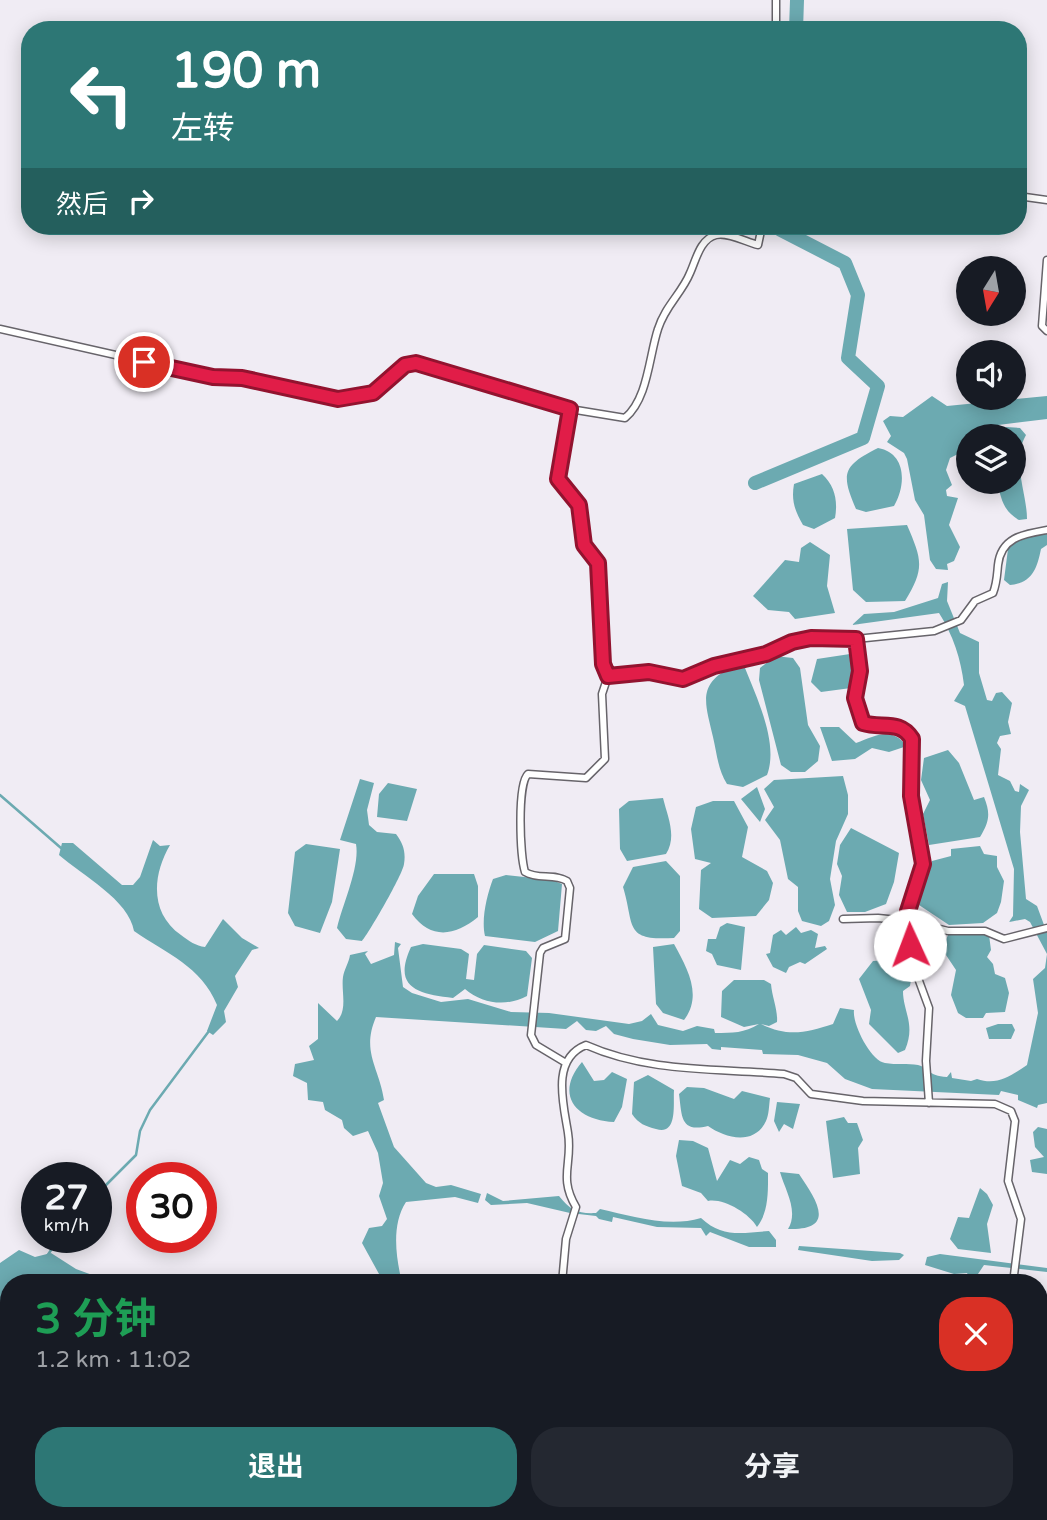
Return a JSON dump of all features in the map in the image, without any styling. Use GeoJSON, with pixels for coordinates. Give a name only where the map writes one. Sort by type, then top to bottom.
{"type":"FeatureCollection","features":[{"type":"Feature","properties":{"kind":"street"},"geometry":{"type":"LineString","coordinates":[[776,0],[776,21]]}},
{"type":"Feature","properties":{"kind":"street"},"geometry":{"type":"LineString","coordinates":[[1027,197],[1047,200]]}},
{"type":"Feature","properties":{"kind":"street"},"geometry":{"type":"LineString","coordinates":[[0,329],[213,377],[242,378],[338,399],[373,393],[405,365],[416,363],[570,409],[625,418],[637,406],[662,317],[672,298],[687,280],[701,247],[707,240],[719,235]]}},
{"type":"Feature","properties":{"kind":"street"},"geometry":{"type":"LineString","coordinates":[[724,235],[758,245],[760,235]]}},
{"type":"Feature","properties":{"kind":"street"},"geometry":{"type":"LineString","coordinates":[[1047,260],[1042,326],[1047,331]]}},
{"type":"Feature","properties":{"kind":"street"},"geometry":{"type":"LineString","coordinates":[[566,1063],[536,1045],[531,1029],[540,953],[543,948],[565,939],[569,888],[567,881],[561,877],[530,875],[525,872],[521,783],[528,774],[586,778],[601,766],[606,751],[602,694],[608,676],[603,664],[598,563],[584,545],[579,505],[558,479],[570,409]]}},
{"type":"Feature","properties":{"kind":"street"},"geometry":{"type":"LineString","coordinates":[[608,676],[649,672],[683,679],[714,666],[766,654],[792,642],[811,638],[856,639],[934,631],[961,620],[975,601],[993,593],[998,561],[1007,542],[1012,538],[1047,530]]}},
{"type":"Feature","properties":{"kind":"street"},"geometry":{"type":"LineString","coordinates":[[856,639],[860,671],[855,698],[863,723],[897,726],[907,731],[912,739],[911,796],[923,864],[912,891],[908,921],[911,959],[929,1008],[926,1061],[929,1103]]}},
{"type":"Feature","properties":{"kind":"street"},"geometry":{"type":"LineString","coordinates":[[843,919],[908,921],[948,931],[985,931],[1004,939],[1047,928]]}},
{"type":"Feature","properties":{"kind":"street"},"geometry":{"type":"LineString","coordinates":[[563,1274],[566,1239],[576,1207],[567,1191],[565,1175],[569,1133],[562,1107],[566,1063],[580,1047],[586,1045],[606,1054],[667,1068],[784,1074],[796,1077],[811,1094],[863,1101],[995,1104],[1011,1111],[1014,1121],[1008,1181],[1021,1219],[1014,1274]]}},
{"type":"Feature","properties":{"kind":"water"},"geometry":{"type":"Polygon","coordinates":[[[932,396],[947,406],[956,405],[956,410],[1026,410],[1026,398],[1047,396],[1047,419],[1006,424],[956,424],[956,455],[950,458],[946,470],[952,485],[946,490],[947,496],[958,498],[949,525],[960,547],[954,561],[947,564],[948,570],[936,569],[930,560],[924,515],[915,500],[907,459],[904,453],[887,442],[891,436],[883,421],[890,416],[903,417],[932,396]]]}},
{"type":"Feature","properties":{"kind":"water"},"geometry":{"type":"Polygon","coordinates":[[[878,448],[888,451],[899,463],[901,489],[894,506],[866,512],[856,509],[848,487],[848,472],[857,460],[878,448]]]}},
{"type":"Feature","properties":{"kind":"water"},"geometry":{"type":"Polygon","coordinates":[[[822,474],[834,494],[835,518],[814,529],[803,525],[793,501],[793,490],[794,484],[822,474]]]}},
{"type":"Feature","properties":{"kind":"water"},"geometry":{"type":"Polygon","coordinates":[[[1000,494],[1024,494],[1027,519],[1019,520],[1009,512],[1000,494]]]}},
{"type":"Feature","properties":{"kind":"water"},"geometry":{"type":"Polygon","coordinates":[[[907,525],[916,547],[919,564],[911,590],[905,601],[866,602],[853,590],[847,529],[907,525]]]}},
{"type":"Feature","properties":{"kind":"water"},"geometry":{"type":"Polygon","coordinates":[[[1047,534],[1047,545],[1041,549],[1032,574],[1024,581],[1010,585],[1004,580],[1008,549],[1016,537],[1047,534]]]}},
{"type":"Feature","properties":{"kind":"water"},"geometry":{"type":"Polygon","coordinates":[[[810,542],[830,555],[827,586],[835,613],[795,619],[789,612],[768,610],[753,596],[785,560],[799,562],[801,548],[810,542]]]}},
{"type":"Feature","properties":{"kind":"water"},"geometry":{"type":"Polygon","coordinates":[[[948,582],[947,601],[960,633],[979,642],[979,673],[987,700],[992,701],[996,693],[1002,692],[1012,703],[1008,722],[1011,734],[1000,736],[997,743],[1001,749],[998,775],[1010,781],[1015,791],[1019,792],[1020,784],[1029,790],[1021,806],[1020,832],[1026,899],[1037,906],[1047,933],[1047,954],[1030,922],[1025,919],[1009,922],[1013,916],[1014,869],[965,706],[954,701],[964,685],[956,648],[944,621],[939,613],[852,625],[864,614],[894,612],[938,598],[942,584],[948,582]]]}},
{"type":"Feature","properties":{"kind":"water"},"geometry":{"type":"Polygon","coordinates":[[[850,654],[854,669],[851,688],[821,692],[811,682],[817,659],[850,654]]]}},
{"type":"Feature","properties":{"kind":"water"},"geometry":{"type":"Polygon","coordinates":[[[775,656],[793,658],[800,668],[808,725],[820,746],[818,761],[805,772],[791,772],[781,765],[759,680],[760,668],[775,656]]]}},
{"type":"Feature","properties":{"kind":"water"},"geometry":{"type":"Polygon","coordinates":[[[736,665],[745,668],[750,680],[765,721],[770,749],[767,775],[743,787],[727,784],[724,779],[706,704],[706,695],[714,679],[736,665]]]}},
{"type":"Feature","properties":{"kind":"water"},"geometry":{"type":"Polygon","coordinates":[[[820,727],[839,727],[856,743],[877,735],[889,734],[907,746],[889,752],[872,748],[855,759],[832,761],[820,727]]]}},
{"type":"Feature","properties":{"kind":"water"},"geometry":{"type":"Polygon","coordinates":[[[948,750],[959,763],[974,800],[984,797],[988,818],[980,837],[929,845],[923,814],[930,800],[921,780],[924,758],[948,750]]]}},
{"type":"Feature","properties":{"kind":"water"},"geometry":{"type":"Polygon","coordinates":[[[843,776],[848,795],[848,814],[836,841],[830,879],[835,905],[829,921],[821,926],[802,921],[798,911],[798,887],[788,879],[780,840],[765,820],[774,807],[764,789],[774,780],[843,776]]]}},
{"type":"Feature","properties":{"kind":"water"},"geometry":{"type":"Polygon","coordinates":[[[360,779],[374,783],[367,810],[369,825],[377,832],[396,834],[405,856],[398,879],[362,941],[346,939],[337,928],[357,853],[356,844],[340,840],[360,779]]]}},
{"type":"Feature","properties":{"kind":"water"},"geometry":{"type":"Polygon","coordinates":[[[388,783],[417,789],[407,821],[377,817],[379,794],[388,783]]]}},
{"type":"Feature","properties":{"kind":"water"},"geometry":{"type":"Polygon","coordinates":[[[757,787],[765,809],[760,822],[741,799],[757,787]]]}},
{"type":"Feature","properties":{"kind":"water"},"geometry":{"type":"Polygon","coordinates":[[[663,798],[671,834],[666,854],[627,861],[620,849],[619,809],[629,801],[663,798]]]}},
{"type":"Feature","properties":{"kind":"water"},"geometry":{"type":"Polygon","coordinates":[[[713,801],[734,801],[748,827],[742,857],[767,871],[773,883],[769,900],[756,916],[712,918],[699,909],[701,870],[711,863],[695,859],[691,829],[696,807],[713,801]]]}},
{"type":"Feature","properties":{"kind":"water"},"geometry":{"type":"Polygon","coordinates":[[[851,828],[899,853],[894,882],[886,904],[865,912],[847,912],[839,895],[842,876],[837,864],[840,845],[851,828]]]}},
{"type":"Feature","properties":{"kind":"water"},"geometry":{"type":"Polygon","coordinates":[[[153,840],[160,846],[170,845],[160,869],[157,893],[159,905],[171,926],[190,941],[205,947],[223,919],[242,938],[259,948],[252,950],[235,976],[238,987],[224,1011],[226,1022],[213,1035],[207,1031],[217,1005],[202,980],[182,962],[134,931],[130,920],[114,899],[59,855],[62,843],[73,843],[122,885],[133,885],[140,877],[153,840]]]}},
{"type":"Feature","properties":{"kind":"water"},"geometry":{"type":"Polygon","coordinates":[[[306,844],[340,849],[332,902],[320,933],[295,926],[288,913],[295,852],[306,844]]]}},
{"type":"Feature","properties":{"kind":"water"},"geometry":{"type":"Polygon","coordinates":[[[980,846],[984,854],[997,856],[997,867],[1004,881],[997,913],[983,923],[949,925],[919,905],[923,880],[932,861],[951,856],[951,849],[980,846]]]}},
{"type":"Feature","properties":{"kind":"water"},"geometry":{"type":"Polygon","coordinates":[[[666,861],[680,876],[680,931],[674,938],[646,937],[634,928],[623,887],[633,867],[666,861]]]}},
{"type":"Feature","properties":{"kind":"water"},"geometry":{"type":"Polygon","coordinates":[[[434,874],[474,874],[478,886],[478,917],[461,928],[444,932],[427,928],[419,922],[412,914],[418,896],[434,874]]]}},
{"type":"Feature","properties":{"kind":"water"},"geometry":{"type":"Polygon","coordinates":[[[506,875],[552,880],[562,884],[558,931],[535,942],[485,936],[484,915],[493,879],[506,875]]]}},
{"type":"Feature","properties":{"kind":"water"},"geometry":{"type":"Polygon","coordinates":[[[727,923],[745,927],[741,970],[717,965],[712,954],[706,951],[708,939],[716,939],[720,927],[727,923]]]}},
{"type":"Feature","properties":{"kind":"water"},"geometry":{"type":"Polygon","coordinates":[[[796,927],[801,933],[811,930],[818,934],[815,948],[825,946],[827,949],[805,964],[800,962],[789,967],[786,973],[773,967],[766,954],[770,953],[773,935],[781,930],[786,935],[796,927]]]}},
{"type":"Feature","properties":{"kind":"water"},"geometry":{"type":"Polygon","coordinates":[[[971,932],[989,935],[991,950],[987,957],[993,964],[995,974],[1005,978],[1009,993],[1005,1012],[986,1013],[983,1018],[966,1018],[958,1013],[951,995],[956,970],[942,949],[948,935],[971,932]]]}},
{"type":"Feature","properties":{"kind":"water"},"geometry":{"type":"Polygon","coordinates":[[[395,942],[401,944],[398,948],[403,987],[412,993],[441,1002],[468,999],[511,1012],[549,1013],[629,1024],[642,1021],[651,1014],[658,1025],[683,1031],[697,1026],[714,1029],[715,1033],[733,1033],[759,1024],[744,1027],[721,1017],[722,991],[734,980],[764,980],[771,984],[777,1022],[769,1026],[761,1024],[779,1031],[814,1030],[833,1024],[840,1008],[854,1010],[863,1041],[880,1061],[918,1065],[947,1077],[951,1072],[952,1078],[971,1081],[997,1081],[1027,1065],[1038,1013],[1033,979],[1045,968],[1047,954],[1047,1103],[1038,1105],[1037,1108],[1018,1100],[1018,1095],[1001,1091],[999,1095],[872,1089],[845,1079],[827,1063],[798,1055],[763,1054],[762,1050],[721,1047],[721,1050],[712,1049],[707,1044],[670,1045],[614,1034],[606,1026],[596,1031],[586,1030],[577,1021],[566,1029],[376,1017],[370,1040],[372,1059],[384,1100],[378,1103],[394,1147],[426,1183],[436,1187],[451,1185],[481,1194],[478,1203],[455,1197],[406,1202],[401,1211],[397,1231],[401,1274],[379,1274],[362,1243],[369,1228],[382,1226],[387,1219],[379,1196],[383,1183],[378,1153],[368,1131],[353,1136],[344,1128],[342,1120],[325,1110],[323,1102],[308,1100],[307,1083],[293,1076],[295,1064],[314,1060],[309,1046],[318,1039],[318,1003],[337,1021],[340,1017],[343,1006],[343,977],[350,955],[368,951],[365,954],[371,964],[394,955],[395,942]]]}},
{"type":"Feature","properties":{"kind":"water"},"geometry":{"type":"Polygon","coordinates":[[[423,944],[461,949],[469,954],[466,979],[474,980],[477,954],[484,945],[526,951],[532,958],[527,996],[503,1003],[487,1001],[465,989],[453,998],[419,991],[407,980],[405,972],[411,947],[423,944]]]}},
{"type":"Feature","properties":{"kind":"water"},"geometry":{"type":"Polygon","coordinates":[[[674,944],[688,972],[693,991],[690,1011],[684,1020],[663,1013],[656,1004],[653,947],[674,944]]]}},
{"type":"Feature","properties":{"kind":"water"},"geometry":{"type":"Polygon","coordinates":[[[902,959],[911,980],[910,986],[903,991],[909,1033],[905,1050],[898,1053],[869,1024],[871,1010],[859,979],[873,961],[902,959]]]}},
{"type":"Feature","properties":{"kind":"water"},"geometry":{"type":"Polygon","coordinates":[[[998,1024],[1012,1024],[1015,1030],[1011,1039],[989,1039],[986,1028],[998,1024]]]}},
{"type":"Feature","properties":{"kind":"water"},"geometry":{"type":"Polygon","coordinates":[[[582,1062],[594,1081],[604,1080],[612,1072],[627,1079],[622,1107],[614,1122],[589,1116],[573,1104],[570,1085],[582,1062]]]}},
{"type":"Feature","properties":{"kind":"water"},"geometry":{"type":"Polygon","coordinates":[[[648,1075],[674,1090],[673,1117],[668,1128],[663,1130],[642,1124],[632,1114],[634,1082],[648,1075]]]}},
{"type":"Feature","properties":{"kind":"water"},"geometry":{"type":"Polygon","coordinates":[[[687,1087],[704,1088],[734,1099],[742,1091],[770,1098],[766,1121],[761,1129],[747,1137],[723,1134],[708,1126],[699,1128],[687,1125],[679,1094],[687,1087]]]}},
{"type":"Feature","properties":{"kind":"water"},"geometry":{"type":"Polygon","coordinates":[[[777,1102],[800,1104],[793,1129],[784,1124],[779,1132],[774,1121],[777,1102]]]}},
{"type":"Feature","properties":{"kind":"water"},"geometry":{"type":"Polygon","coordinates":[[[844,1117],[848,1123],[857,1123],[863,1140],[858,1148],[860,1174],[833,1178],[826,1121],[844,1117]]]}},
{"type":"Feature","properties":{"kind":"water"},"geometry":{"type":"Polygon","coordinates":[[[1038,1127],[1047,1129],[1047,1174],[1032,1172],[1030,1160],[1044,1157],[1035,1147],[1033,1132],[1038,1127]]]}},
{"type":"Feature","properties":{"kind":"water"},"geometry":{"type":"Polygon","coordinates":[[[679,1140],[693,1141],[708,1148],[717,1181],[730,1160],[740,1164],[749,1157],[759,1160],[762,1169],[768,1173],[768,1186],[766,1208],[757,1227],[735,1208],[721,1202],[708,1201],[701,1193],[682,1186],[676,1156],[679,1140]]]}},
{"type":"Feature","properties":{"kind":"water"},"geometry":{"type":"Polygon","coordinates":[[[780,1172],[799,1174],[819,1212],[813,1225],[788,1229],[792,1208],[780,1172]]]}},
{"type":"Feature","properties":{"kind":"water"},"geometry":{"type":"Polygon","coordinates":[[[980,1188],[993,1205],[987,1224],[991,1253],[958,1249],[950,1239],[958,1217],[969,1218],[980,1188]]]}},
{"type":"Feature","properties":{"kind":"water"},"geometry":{"type":"Polygon","coordinates":[[[487,1193],[503,1201],[559,1196],[571,1208],[584,1213],[596,1213],[600,1209],[637,1218],[676,1222],[701,1218],[717,1229],[733,1233],[769,1231],[776,1240],[776,1247],[749,1247],[710,1232],[706,1236],[701,1228],[657,1227],[613,1217],[612,1222],[596,1216],[527,1203],[491,1205],[485,1200],[487,1193]]]}},
{"type":"Feature","properties":{"kind":"water"},"geometry":{"type":"Polygon","coordinates":[[[799,1246],[904,1255],[899,1260],[872,1261],[798,1250],[799,1246]]]}},
{"type":"Feature","properties":{"kind":"water"},"geometry":{"type":"Polygon","coordinates":[[[19,1250],[35,1257],[51,1253],[90,1274],[0,1274],[0,1263],[19,1250]]]}},
{"type":"Feature","properties":{"kind":"water"},"geometry":{"type":"Polygon","coordinates":[[[940,1254],[1047,1268],[1047,1272],[984,1265],[978,1274],[954,1274],[925,1265],[927,1257],[940,1254]]]}},
{"type":"Feature","properties":{"kind":"waterway"},"geometry":{"type":"LineString","coordinates":[[796,21],[797,0]]}},
{"type":"Feature","properties":{"kind":"waterway"},"geometry":{"type":"LineString","coordinates":[[755,483],[863,438],[878,386],[848,358],[858,295],[845,263],[791,235]]}},
{"type":"Feature","properties":{"kind":"waterway"},"geometry":{"type":"LineString","coordinates":[[0,795],[61,848]]}},
{"type":"Feature","properties":{"kind":"waterway"},"geometry":{"type":"LineString","coordinates":[[112,1179],[136,1155],[140,1131],[150,1110],[209,1031]]}},
{"type":"Feature","properties":{"kind":"route"},"geometry":{"type":"LineString","coordinates":[[144,362],[213,377],[242,378],[338,399],[373,393],[405,365],[416,363],[570,409],[558,479],[561,488],[579,505],[584,545],[598,563],[603,664],[608,676],[649,672],[683,679],[714,666],[766,654],[792,642],[811,638],[856,639],[860,671],[855,698],[857,713],[863,723],[870,726],[897,726],[907,731],[912,739],[911,796],[923,864],[912,891],[908,911],[910,945]]}}]}
